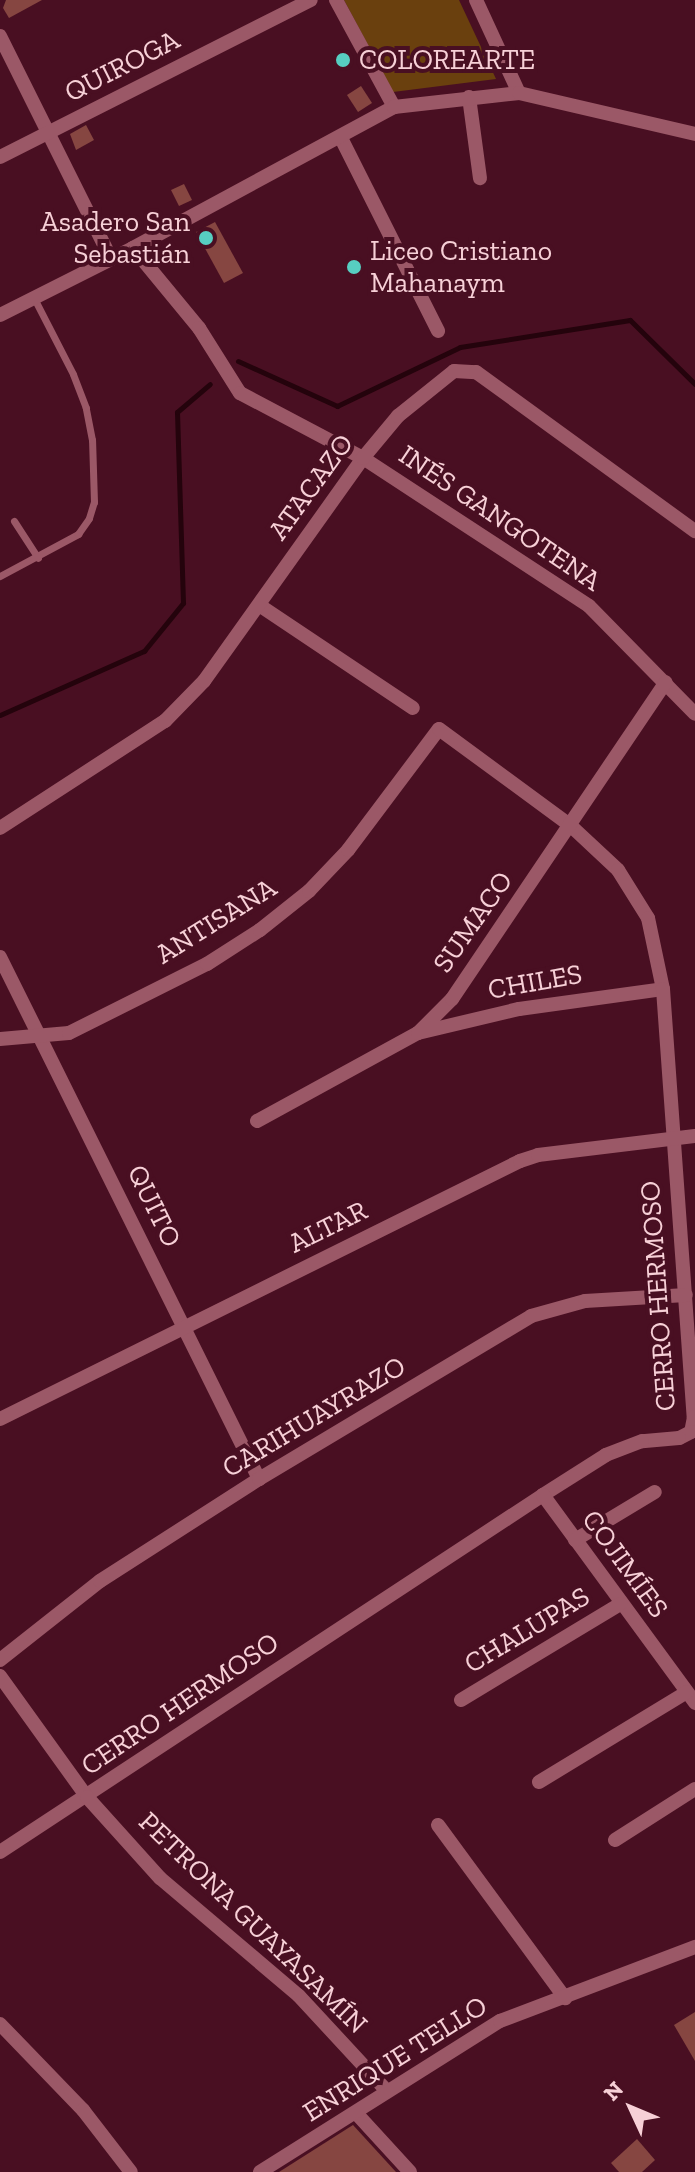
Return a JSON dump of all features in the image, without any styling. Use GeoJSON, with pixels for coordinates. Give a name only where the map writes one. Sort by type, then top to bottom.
{"type":"FeatureCollection","features":[{"type":"Feature","properties":{"kind":"street","name":"QUIROGA"},"geometry":{"type":"LineString","coordinates":[[0,157],[311,0]]}},
{"type":"Feature","properties":{"kind":"street"},"geometry":{"type":"LineString","coordinates":[[336,0],[394,107]]}},
{"type":"Feature","properties":{"kind":"street"},"geometry":{"type":"LineString","coordinates":[[476,0],[519,93]]}},
{"type":"Feature","properties":{"kind":"street"},"geometry":{"type":"LineString","coordinates":[[0,36],[111,259]]}},
{"type":"Feature","properties":{"kind":"street"},"geometry":{"type":"LineString","coordinates":[[0,315],[133,248],[394,107],[519,93],[695,134]]}},
{"type":"Feature","properties":{"kind":"street"},"geometry":{"type":"LineString","coordinates":[[469,97],[480,178]]}},
{"type":"Feature","properties":{"kind":"street"},"geometry":{"type":"LineString","coordinates":[[341,138],[438,331]]}},
{"type":"Feature","properties":{"kind":"street","name":"INÉS GANGOTENA"},"geometry":{"type":"LineString","coordinates":[[133,248],[199,328],[240,393],[363,458],[589,606],[695,714]]}},
{"type":"Feature","properties":{"kind":"street","name":"ATACAZO"},"geometry":{"type":"LineString","coordinates":[[0,828],[165,721],[204,681],[363,458],[398,416],[454,371],[476,372],[695,531]]}},
{"type":"Feature","properties":{"kind":"street"},"geometry":{"type":"LineString","coordinates":[[259,605],[413,708]]}},
{"type":"Feature","properties":{"kind":"street","name":"SUMACO"},"geometry":{"type":"LineString","coordinates":[[257,1121],[418,1033],[452,999],[666,682]]}},
{"type":"Feature","properties":{"kind":"street","name":"CERRO HERMOSO"},"geometry":{"type":"LineString","coordinates":[[0,1852],[606,1455],[642,1441],[679,1438],[691,1432],[694,1417],[663,989],[648,918],[618,870],[571,826],[439,729]]}},
{"type":"Feature","properties":{"kind":"street","name":"ANTISANA"},"geometry":{"type":"LineString","coordinates":[[0,1039],[42,1038],[69,1033],[207,964],[260,930],[309,891],[348,850],[439,729]]}},
{"type":"Feature","properties":{"kind":"street","name":"QUITO"},"geometry":{"type":"LineString","coordinates":[[0,957],[259,1479]]}},
{"type":"Feature","properties":{"kind":"street","name":"CHILES"},"geometry":{"type":"LineString","coordinates":[[418,1033],[519,1009],[663,989]]}},
{"type":"Feature","properties":{"kind":"street","name":"ALTAR"},"geometry":{"type":"LineString","coordinates":[[0,1419],[520,1161],[538,1155],[695,1136]]}},
{"type":"Feature","properties":{"kind":"street","name":"CARIHUAYRAZO"},"geometry":{"type":"LineString","coordinates":[[0,1660],[100,1581],[259,1479],[531,1316],[585,1301],[686,1295]]}},
{"type":"Feature","properties":{"kind":"street"},"geometry":{"type":"LineString","coordinates":[[575,1540],[655,1492]]}},
{"type":"Feature","properties":{"kind":"street","name":"COJIMÍES"},"geometry":{"type":"LineString","coordinates":[[543,1495],[691,1697]]}},
{"type":"Feature","properties":{"kind":"street","name":"CHALUPAS"},"geometry":{"type":"LineString","coordinates":[[461,1700],[620,1604]]}},
{"type":"Feature","properties":{"kind":"street","name":"PETRONA GUAYASAMÍN"},"geometry":{"type":"LineString","coordinates":[[0,1676],[87,1797],[160,1878],[299,1996],[386,2090]]}},
{"type":"Feature","properties":{"kind":"street"},"geometry":{"type":"LineString","coordinates":[[539,1782],[691,1697]]}},
{"type":"Feature","properties":{"kind":"street"},"geometry":{"type":"LineString","coordinates":[[615,1840],[695,1789]]}},
{"type":"Feature","properties":{"kind":"street"},"geometry":{"type":"LineString","coordinates":[[438,1825],[565,1998]]}},
{"type":"Feature","properties":{"kind":"street","name":"ENRIQUE TELLO"},"geometry":{"type":"LineString","coordinates":[[260,2172],[500,2021],[695,1947]]}},
{"type":"Feature","properties":{"kind":"street"},"geometry":{"type":"LineString","coordinates":[[0,2024],[83,2110],[131,2172]]}},
{"type":"Feature","properties":{"kind":"street"},"geometry":{"type":"LineString","coordinates":[[356,2113],[410,2172]]}},
{"type":"Feature","properties":{"kind":"lane"},"geometry":{"type":"LineString","coordinates":[[0,576],[78,534],[89,518],[96,483],[86,408],[34,298]]}},
{"type":"Feature","properties":{"kind":"lane"},"geometry":{"type":"LineString","coordinates":[[14,521],[38,558]]}},
{"type":"Feature","properties":{"kind":"shaded area"},"geometry":{"type":"Polygon","coordinates":[[[344,0],[459,0],[496,79],[393,92],[344,0]]]}},
{"type":"Feature","properties":{"kind":"building"},"geometry":{"type":"Polygon","coordinates":[[[6,0],[42,0],[9,18],[3,8],[6,0]]]}},
{"type":"Feature","properties":{"kind":"building"},"geometry":{"type":"Polygon","coordinates":[[[361,86],[372,103],[358,112],[347,95],[361,86]]]}},
{"type":"Feature","properties":{"kind":"building"},"geometry":{"type":"Polygon","coordinates":[[[86,125],[94,140],[76,150],[70,134],[86,125]]]}},
{"type":"Feature","properties":{"kind":"building"},"geometry":{"type":"Polygon","coordinates":[[[184,184],[192,200],[179,206],[171,190],[184,184]]]}},
{"type":"Feature","properties":{"kind":"building"},"geometry":{"type":"Polygon","coordinates":[[[215,222],[243,273],[224,283],[196,232],[215,222]]]}},
{"type":"Feature","properties":{"kind":"building"},"geometry":{"type":"Polygon","coordinates":[[[695,2012],[695,2061],[674,2025],[695,2012]]]}},
{"type":"Feature","properties":{"kind":"building"},"geometry":{"type":"Polygon","coordinates":[[[353,2125],[396,2172],[279,2172],[353,2125]]]}},
{"type":"Feature","properties":{"kind":"building"},"geometry":{"type":"Polygon","coordinates":[[[637,2139],[655,2160],[642,2172],[619,2172],[611,2163],[637,2139]]]}},
{"type":"Feature","properties":{"kind":"waterway"},"geometry":{"type":"LineString","coordinates":[[238,361],[337,406],[460,347],[630,320],[695,384]]}},
{"type":"Feature","properties":{"kind":"waterway"},"geometry":{"type":"LineString","coordinates":[[0,715],[144,651],[183,603],[177,412],[210,384]]}},
{"type":"Feature","properties":{"kind":"place","name":"COLOREARTE"},"geometry":{"type":"Point","coordinates":[343,60]}},
{"type":"Feature","properties":{"kind":"place","name":"Asadero San Sebastián"},"geometry":{"type":"Point","coordinates":[206,238]}},
{"type":"Feature","properties":{"kind":"place","name":"Liceo Cristiano Mahanaym"},"geometry":{"type":"Point","coordinates":[354,267]}}]}
